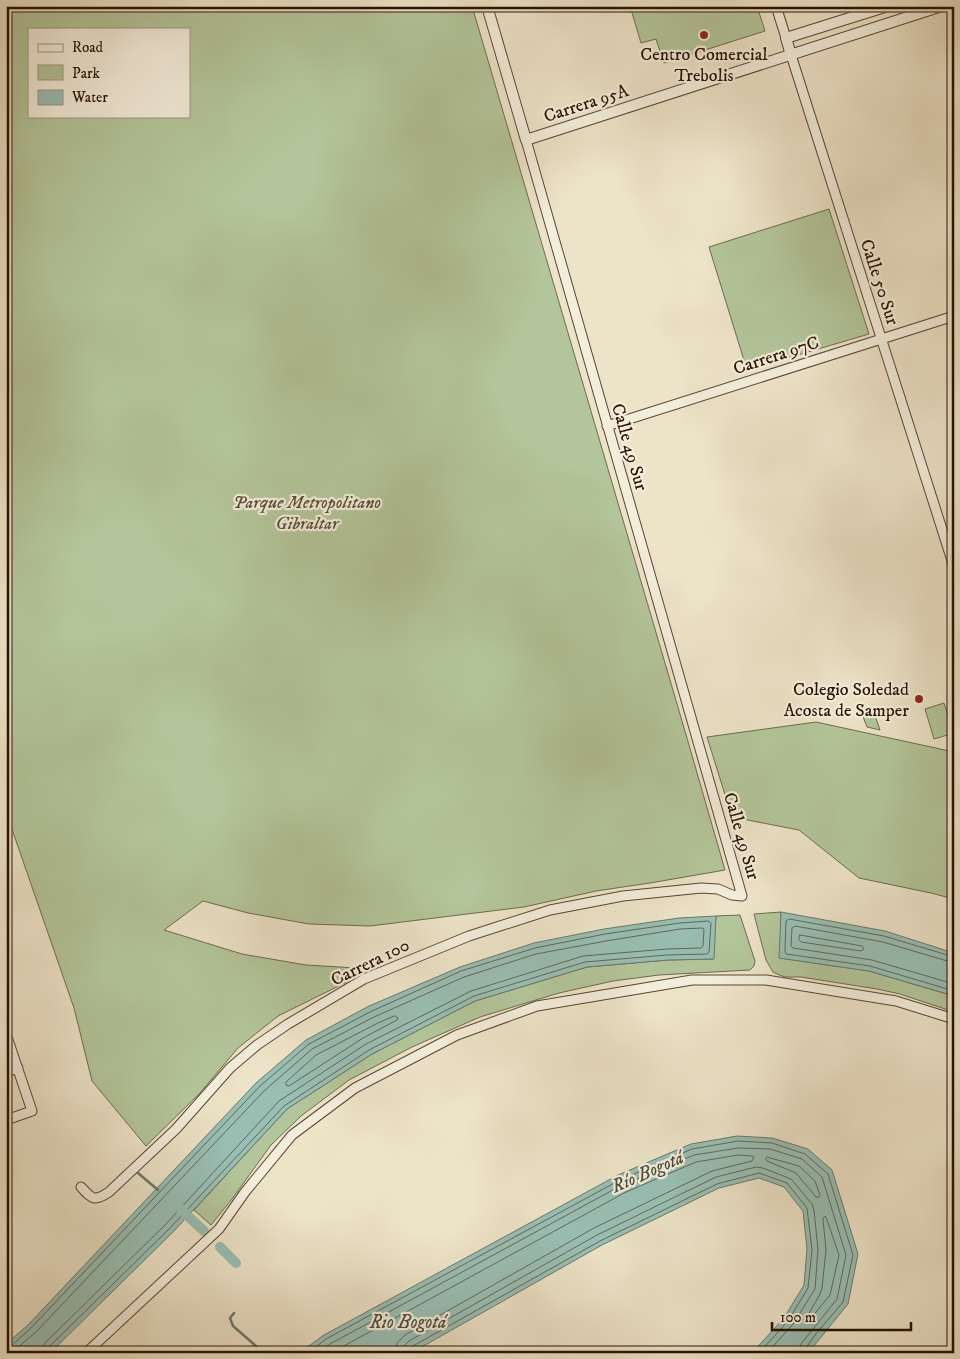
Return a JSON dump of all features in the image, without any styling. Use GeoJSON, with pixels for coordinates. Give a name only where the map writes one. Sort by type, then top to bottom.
{"type":"FeatureCollection","features":[{"type":"Feature","properties":{"kind":"street","name":"Calle 49 Sur"},"geometry":{"type":"LineString","coordinates":[[487,6],[742,896]]}},
{"type":"Feature","properties":{"kind":"street","name":"Calle 50 Sur"},"geometry":{"type":"LineString","coordinates":[[776,6],[880,339],[954,567]]}},
{"type":"Feature","properties":{"kind":"street"},"geometry":{"type":"LineString","coordinates":[[786,38],[888,6]]}},
{"type":"Feature","properties":{"kind":"street","name":"Carrera 95A"},"geometry":{"type":"LineString","coordinates":[[526,140],[942,6]]}},
{"type":"Feature","properties":{"kind":"street","name":"Carrera 97C"},"geometry":{"type":"LineString","coordinates":[[607,426],[954,316]]}},
{"type":"Feature","properties":{"kind":"street","name":"Carrera 100"},"geometry":{"type":"LineString","coordinates":[[81,1187],[91,1198],[100,1198],[109,1192],[176,1129],[230,1068],[257,1045],[288,1024],[364,979],[469,936],[550,910],[624,896],[701,888],[718,889],[732,895],[742,896]]}},
{"type":"Feature","properties":{"kind":"street"},"geometry":{"type":"LineString","coordinates":[[86,1353],[219,1229],[245,1192],[292,1135],[355,1088],[458,1035],[537,1006],[692,980],[766,980],[896,1001],[954,1019]]}},
{"type":"Feature","properties":{"kind":"street"},"geometry":{"type":"LineString","coordinates":[[6,1034],[32,1111],[6,1120]]}},
{"type":"Feature","properties":{"kind":"street"},"geometry":{"type":"LineString","coordinates":[[6,1072],[18,1068]]}},
{"type":"Feature","properties":{"kind":"green space","name":"Parque Metropolitano Gibraltar"},"geometry":{"type":"Polygon","coordinates":[[[6,6],[472,6],[725,870],[596,891],[524,907],[370,926],[309,924],[248,913],[203,901],[164,930],[242,954],[306,965],[373,969],[278,1016],[238,1048],[199,1094],[146,1146],[92,1081],[74,1008],[6,812],[6,6]]]}},
{"type":"Feature","properties":{"kind":"green space","name":"Centro Comercial Trebolis"},"geometry":{"type":"Polygon","coordinates":[[[630,6],[757,6],[765,31],[664,63],[656,39],[641,43],[630,6]]]}},
{"type":"Feature","properties":{"kind":"green space"},"geometry":{"type":"Polygon","coordinates":[[[829,209],[869,334],[747,370],[709,247],[829,209]]]}},
{"type":"Feature","properties":{"kind":"green space"},"geometry":{"type":"Polygon","coordinates":[[[944,703],[954,733],[934,739],[925,709],[944,703]]]}},
{"type":"Feature","properties":{"kind":"green space"},"geometry":{"type":"Polygon","coordinates":[[[873,710],[880,730],[867,727],[862,714],[873,710]]]}},
{"type":"Feature","properties":{"kind":"green space"},"geometry":{"type":"Polygon","coordinates":[[[816,722],[954,752],[954,899],[859,878],[799,830],[732,817],[707,737],[816,722]]]}},
{"type":"Feature","properties":{"kind":"green space"},"geometry":{"type":"Polygon","coordinates":[[[781,912],[780,958],[869,971],[954,996],[954,1012],[900,994],[801,977],[785,977],[773,972],[766,960],[754,914],[781,912]]]}},
{"type":"Feature","properties":{"kind":"green space"},"geometry":{"type":"Polygon","coordinates":[[[740,915],[755,961],[754,966],[750,970],[659,975],[613,981],[559,993],[480,1017],[412,1047],[349,1080],[301,1116],[271,1145],[211,1225],[194,1210],[287,1109],[372,1054],[475,1001],[587,967],[668,960],[713,959],[716,916],[740,915]]]}},
{"type":"Feature","properties":{"kind":"water"},"geometry":{"type":"Polygon","coordinates":[[[781,912],[885,931],[954,953],[954,996],[869,971],[779,958],[781,912]]]}},
{"type":"Feature","properties":{"kind":"water"},"geometry":{"type":"Polygon","coordinates":[[[716,916],[714,959],[668,960],[587,967],[475,1001],[372,1054],[287,1109],[174,1231],[50,1353],[6,1353],[6,1344],[28,1325],[256,1083],[306,1040],[369,1006],[460,967],[534,943],[604,929],[679,918],[716,916]]]}},
{"type":"Feature","properties":{"kind":"water","name":"Rio Bogotá"},"geometry":{"type":"Polygon","coordinates":[[[737,1136],[772,1138],[808,1149],[832,1170],[858,1254],[848,1304],[808,1353],[752,1353],[784,1318],[804,1285],[807,1249],[803,1211],[784,1187],[759,1178],[719,1188],[602,1245],[411,1353],[299,1353],[324,1335],[618,1175],[691,1144],[737,1136]]]}},
{"type":"Feature","properties":{"kind":"waterway"},"geometry":{"type":"LineString","coordinates":[[138,1173],[158,1190]]}},
{"type":"Feature","properties":{"kind":"waterway"},"geometry":{"type":"LineString","coordinates":[[178,1207],[204,1231]]}},
{"type":"Feature","properties":{"kind":"waterway"},"geometry":{"type":"LineString","coordinates":[[220,1247],[236,1263]]}},
{"type":"Feature","properties":{"kind":"waterway"},"geometry":{"type":"LineString","coordinates":[[234,1313],[230,1318],[233,1326],[264,1353]]}},
{"type":"Feature","properties":{"kind":"place","name":"Centro Comercial Trebolis"},"geometry":{"type":"Point","coordinates":[704,35]}},
{"type":"Feature","properties":{"kind":"place","name":"Colegio Soledad Acosta de Samper"},"geometry":{"type":"Point","coordinates":[919,699]}},
{"type":"Feature","properties":{"kind":"water label","name":"Río Bogotá"},"geometry":{"type":"Point","coordinates":[647,1171]}}]}
